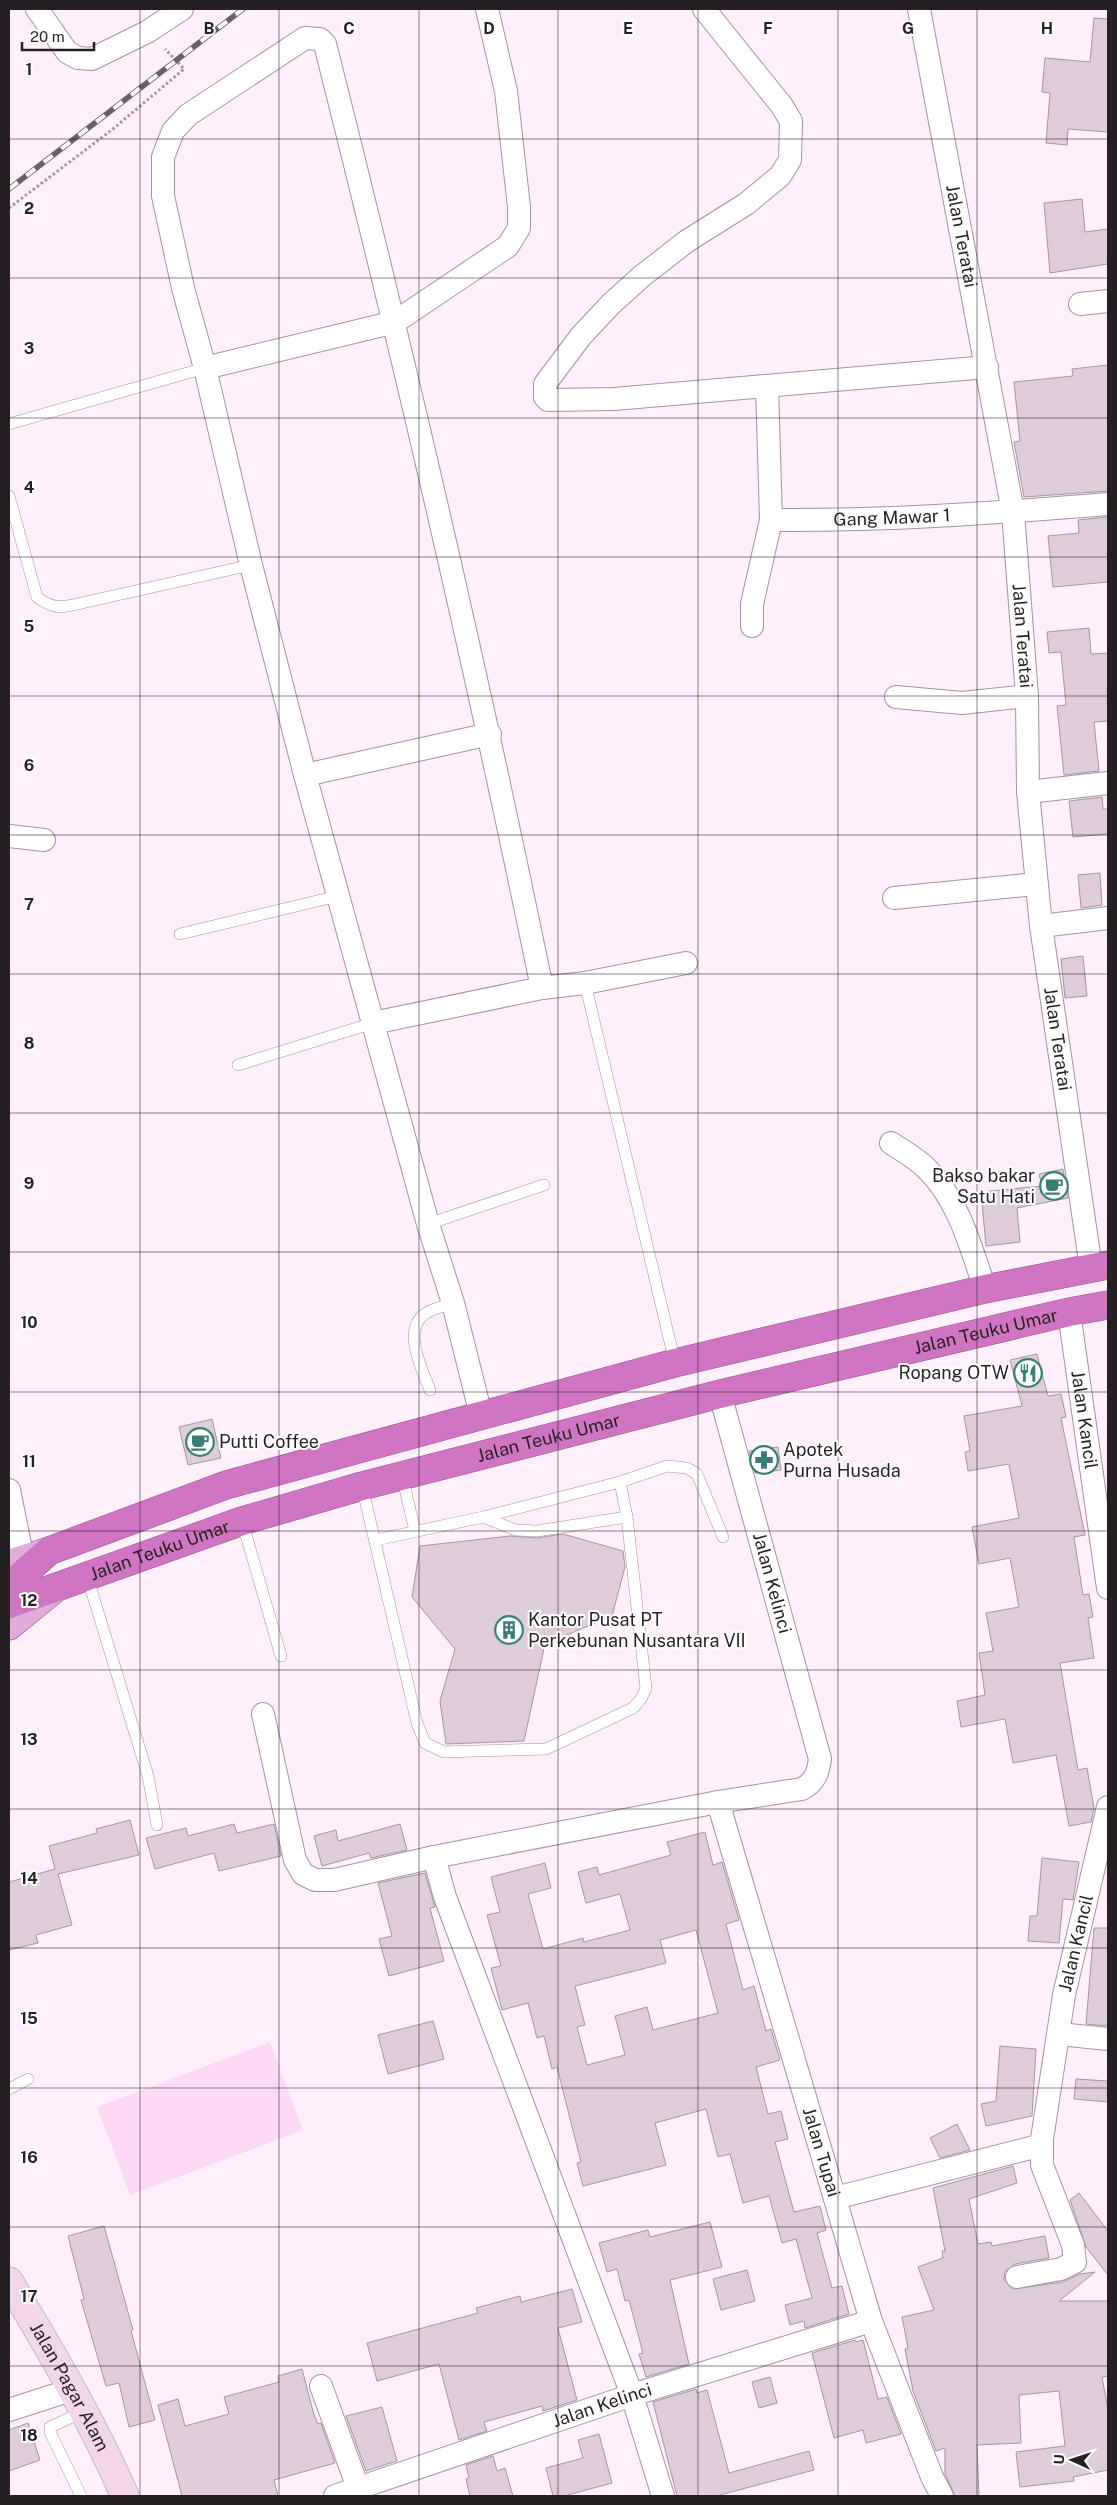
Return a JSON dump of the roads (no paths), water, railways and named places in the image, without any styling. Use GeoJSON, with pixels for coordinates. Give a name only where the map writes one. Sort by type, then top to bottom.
{"type":"FeatureCollection","features":[{"type":"Feature","properties":{"kind":"highway","name":"Jalan Teuku Umar"},"geometry":{"type":"LineString","coordinates":[[17,1581],[49,1551],[226,1485],[481,1414],[675,1363],[985,1290],[1100,1266]]}},
{"type":"Feature","properties":{"kind":"highway","name":"Jalan Teuku Umar"},"geometry":{"type":"LineString","coordinates":[[60,1585],[242,1521],[362,1486],[720,1394],[1069,1312],[1108,1305]]}},
{"type":"Feature","properties":{"kind":"highway"},"geometry":{"type":"LineString","coordinates":[[17,1581],[60,1585]]}},
{"type":"Feature","properties":{"kind":"main road","name":"Jalan Teuku Umar"},"geometry":{"type":"LineString","coordinates":[[9,1626],[60,1585]]}},
{"type":"Feature","properties":{"kind":"street"},"geometry":{"type":"LineString","coordinates":[[37,9],[67,52],[78,58],[92,59],[147,32],[182,9]]}},
{"type":"Feature","properties":{"kind":"street"},"geometry":{"type":"LineString","coordinates":[[205,368],[395,322],[508,246],[519,228],[519,207],[506,91],[487,9]]}},
{"type":"Feature","properties":{"kind":"street"},"geometry":{"type":"LineString","coordinates":[[704,9],[792,121],[790,160],[780,176],[746,204],[687,241],[642,276],[611,304],[581,336],[545,384],[544,395],[548,400],[614,399],[987,367]]}},
{"type":"Feature","properties":{"kind":"street","name":"Jalan Teratai"},"geometry":{"type":"LineString","coordinates":[[919,9],[1013,512],[1027,696],[1028,792],[1036,884],[1041,926],[1100,1266]]}},
{"type":"Feature","properties":{"kind":"street"},"geometry":{"type":"LineString","coordinates":[[481,1414],[453,1303],[428,1224],[305,775],[251,565],[205,368],[183,288],[163,196],[164,157],[173,131],[188,115],[305,38],[320,38],[325,44],[395,322],[490,734],[542,988]]}},
{"type":"Feature","properties":{"kind":"street"},"geometry":{"type":"LineString","coordinates":[[1080,304],[1108,301]]}},
{"type":"Feature","properties":{"kind":"street"},"geometry":{"type":"LineString","coordinates":[[752,626],[752,604],[770,520],[767,386]]}},
{"type":"Feature","properties":{"kind":"street","name":"Gang Mawar 1"},"geometry":{"type":"LineString","coordinates":[[770,520],[843,520],[1013,512],[1108,504]]}},
{"type":"Feature","properties":{"kind":"street"},"geometry":{"type":"LineString","coordinates":[[896,697],[962,703],[1027,696]]}},
{"type":"Feature","properties":{"kind":"street"},"geometry":{"type":"LineString","coordinates":[[305,775],[490,734]]}},
{"type":"Feature","properties":{"kind":"street"},"geometry":{"type":"LineString","coordinates":[[1028,792],[1108,783]]}},
{"type":"Feature","properties":{"kind":"street"},"geometry":{"type":"LineString","coordinates":[[9,836],[44,840]]}},
{"type":"Feature","properties":{"kind":"street"},"geometry":{"type":"LineString","coordinates":[[894,898],[1036,884]]}},
{"type":"Feature","properties":{"kind":"street"},"geometry":{"type":"LineString","coordinates":[[1041,926],[1108,918]]}},
{"type":"Feature","properties":{"kind":"street"},"geometry":{"type":"LineString","coordinates":[[373,1023],[542,988],[585,983],[686,963]]}},
{"type":"Feature","properties":{"kind":"street"},"geometry":{"type":"LineString","coordinates":[[891,1143],[926,1168],[944,1190],[968,1237],[985,1290]]}},
{"type":"Feature","properties":{"kind":"street","name":"Jalan Kancil"},"geometry":{"type":"LineString","coordinates":[[1069,1312],[1108,1588]]}},
{"type":"Feature","properties":{"kind":"street","name":"Jalan Kelinci"},"geometry":{"type":"LineString","coordinates":[[718,1802],[802,1789],[811,1784],[818,1774],[820,1759],[720,1394]]}},
{"type":"Feature","properties":{"kind":"street"},"geometry":{"type":"LineString","coordinates":[[9,1490],[17,1581]]}},
{"type":"Feature","properties":{"kind":"street"},"geometry":{"type":"LineString","coordinates":[[264,1714],[296,1860],[303,1874],[315,1880],[334,1880],[434,1857],[718,1802]]}},
{"type":"Feature","properties":{"kind":"street","name":"Jalan Tupai"},"geometry":{"type":"LineString","coordinates":[[718,1802],[871,2321],[932,2477],[942,2496]]}},
{"type":"Feature","properties":{"kind":"street","name":"Jalan Kancil"},"geometry":{"type":"LineString","coordinates":[[1017,2277],[1061,2269],[1075,2262],[1073,2245],[1042,2165],[1042,2145],[1052,2066],[1059,2034],[1064,1995],[1108,1807]]}},
{"type":"Feature","properties":{"kind":"street"},"geometry":{"type":"LineString","coordinates":[[434,1857],[445,1897],[632,2396],[663,2496]]}},
{"type":"Feature","properties":{"kind":"street"},"geometry":{"type":"LineString","coordinates":[[1059,2034],[1108,2039]]}},
{"type":"Feature","properties":{"kind":"street"},"geometry":{"type":"LineString","coordinates":[[835,2198],[1042,2145]]}},
{"type":"Feature","properties":{"kind":"street","name":"Jalan Pagar Alam"},"geometry":{"type":"LineString","coordinates":[[9,2281],[79,2400],[107,2455],[124,2496]]}},
{"type":"Feature","properties":{"kind":"street","name":"Jalan Kelinci"},"geometry":{"type":"LineString","coordinates":[[335,2496],[360,2492],[632,2396],[871,2321]]}},
{"type":"Feature","properties":{"kind":"street"},"geometry":{"type":"LineString","coordinates":[[321,2386],[360,2492]]}},
{"type":"Feature","properties":{"kind":"street"},"geometry":{"type":"LineString","coordinates":[[9,2410],[79,2400]]}},
{"type":"Feature","properties":{"kind":"lane"},"geometry":{"type":"LineString","coordinates":[[9,424],[205,368]]}},
{"type":"Feature","properties":{"kind":"lane"},"geometry":{"type":"LineString","coordinates":[[9,496],[37,597],[48,606],[63,607],[251,565]]}},
{"type":"Feature","properties":{"kind":"lane"},"geometry":{"type":"LineString","coordinates":[[180,934],[338,896]]}},
{"type":"Feature","properties":{"kind":"lane"},"geometry":{"type":"LineString","coordinates":[[585,983],[675,1363]]}},
{"type":"Feature","properties":{"kind":"lane"},"geometry":{"type":"LineString","coordinates":[[238,1065],[373,1023]]}},
{"type":"Feature","properties":{"kind":"lane"},"geometry":{"type":"LineString","coordinates":[[428,1224],[544,1185]]}},
{"type":"Feature","properties":{"kind":"lane"},"geometry":{"type":"LineString","coordinates":[[430,1390],[414,1342],[415,1326],[426,1313],[453,1303]]}},
{"type":"Feature","properties":{"kind":"lane"},"geometry":{"type":"LineString","coordinates":[[376,1540],[483,1517],[620,1482],[667,1466],[687,1468],[696,1474],[723,1537]]}},
{"type":"Feature","properties":{"kind":"lane"},"geometry":{"type":"LineString","coordinates":[[402,1476],[415,1531]]}},
{"type":"Feature","properties":{"kind":"lane"},"geometry":{"type":"LineString","coordinates":[[362,1486],[417,1723],[425,1743],[444,1752],[546,1748],[632,1708],[642,1698],[646,1688],[627,1517],[620,1482]]}},
{"type":"Feature","properties":{"kind":"lane"},"geometry":{"type":"LineString","coordinates":[[483,1517],[516,1530],[537,1531],[627,1517]]}},
{"type":"Feature","properties":{"kind":"lane"},"geometry":{"type":"LineString","coordinates":[[242,1521],[281,1656]]}},
{"type":"Feature","properties":{"kind":"lane"},"geometry":{"type":"LineString","coordinates":[[86,1575],[148,1776],[157,1825]]}},
{"type":"Feature","properties":{"kind":"lane"},"geometry":{"type":"LineString","coordinates":[[9,2089],[28,2079]]}},
{"type":"Feature","properties":{"kind":"lane"},"geometry":{"type":"LineString","coordinates":[[79,2400],[50,2427],[50,2432],[81,2496]]}},
{"type":"Feature","properties":{"kind":"railway"},"geometry":{"type":"LineString","coordinates":[[9,189],[243,9]]}},
{"type":"Feature","properties":{"kind":"place","name":"Bakso bakar Satu Hati"},"geometry":{"type":"Point","coordinates":[1054,1186]}},
{"type":"Feature","properties":{"kind":"place","name":"Ropang OTW"},"geometry":{"type":"Point","coordinates":[1028,1373]}},
{"type":"Feature","properties":{"kind":"place","name":"Putti Coffee"},"geometry":{"type":"Point","coordinates":[200,1442]}},
{"type":"Feature","properties":{"kind":"place","name":"Apotek Purna Husada"},"geometry":{"type":"Point","coordinates":[764,1460]}},
{"type":"Feature","properties":{"kind":"place","name":"Kantor Pusat PT Perkebunan Nusantara VII"},"geometry":{"type":"Point","coordinates":[509,1630]}}]}
